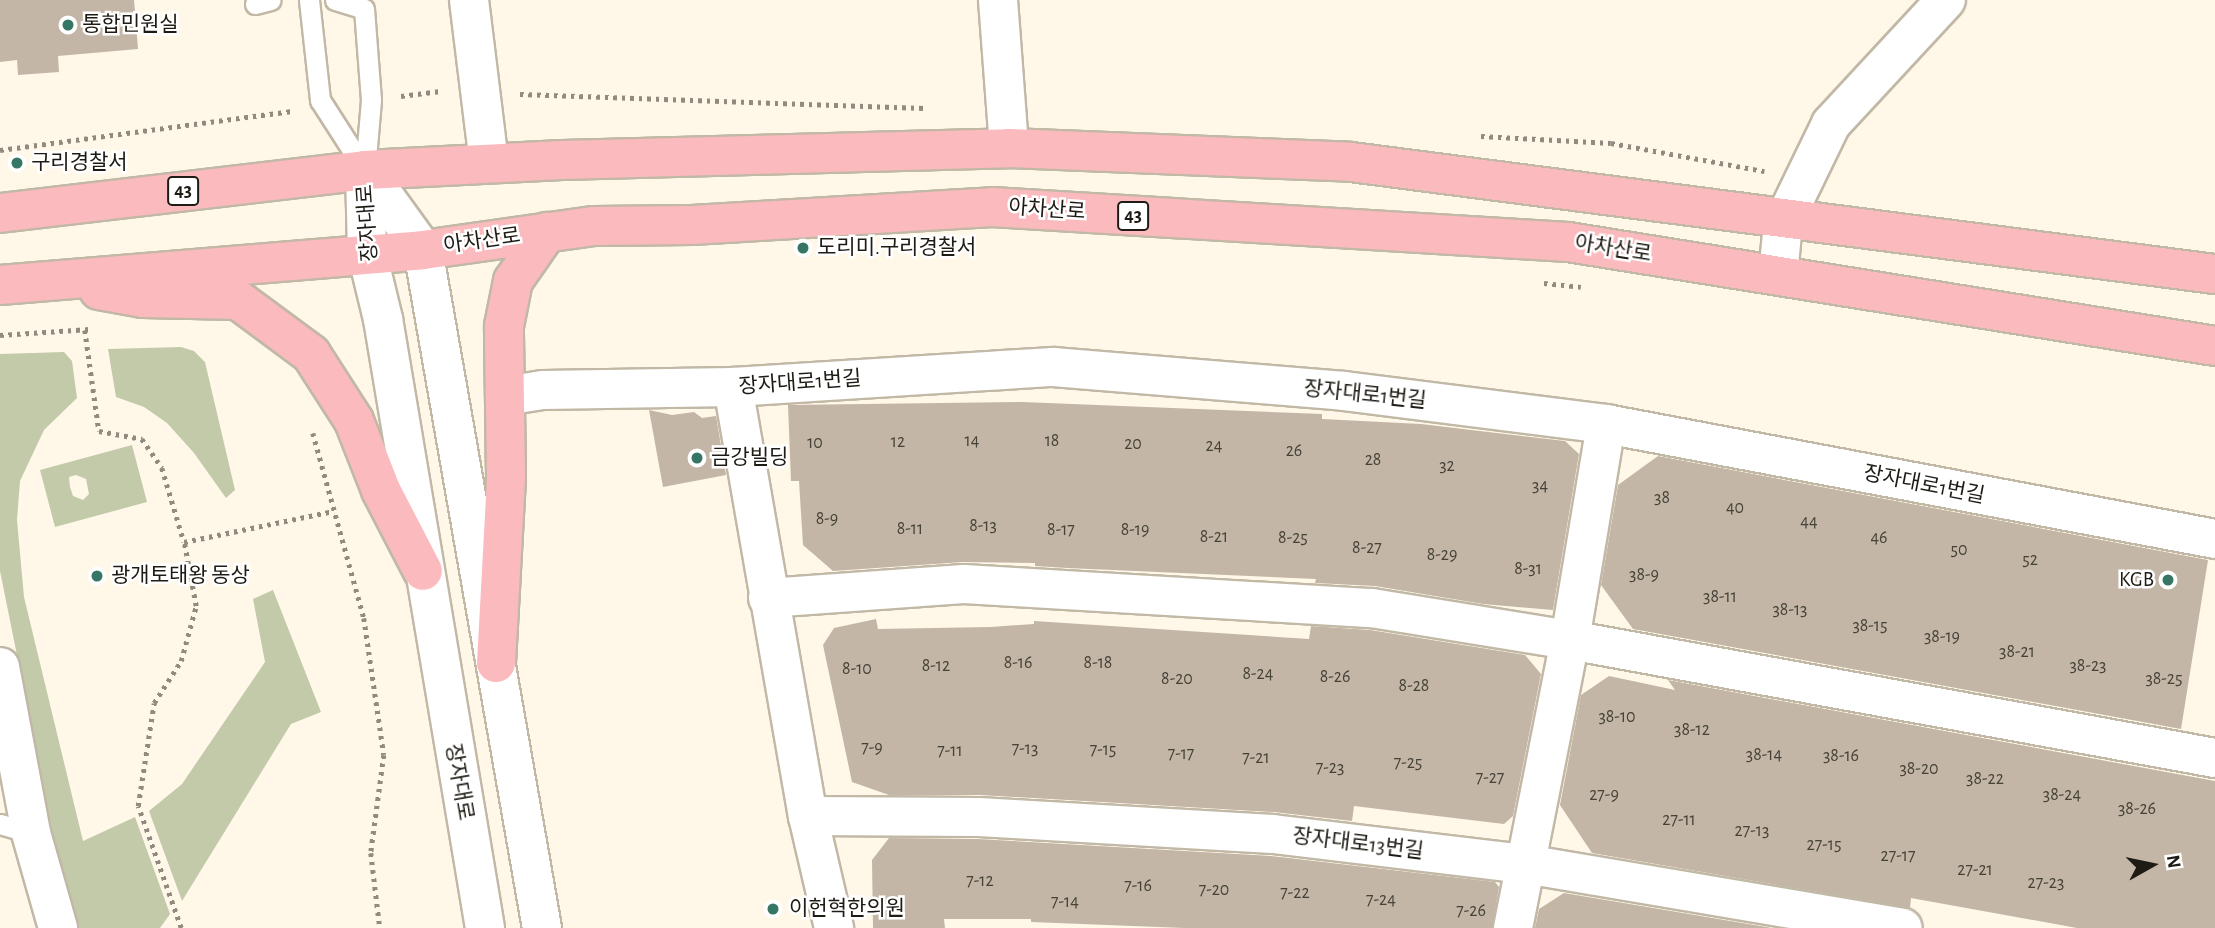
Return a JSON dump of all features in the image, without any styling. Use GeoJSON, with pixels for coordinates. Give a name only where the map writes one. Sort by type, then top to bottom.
{"type":"FeatureCollection","features":[{"type":"Feature","properties":{"kind":"main road","name":"43"},"geometry":{"type":"LineString","coordinates":[[0,213],[365,170],[489,163],[1009,148],[1351,162],[2215,274]]}},
{"type":"Feature","properties":{"kind":"main road","name":"아차산로"},"geometry":{"type":"LineString","coordinates":[[0,285],[424,250],[594,226],[692,225],[992,207],[1568,242],[2215,346]]}},
{"type":"Feature","properties":{"kind":"main road"},"geometry":{"type":"LineString","coordinates":[[496,663],[506,477],[504,326],[513,281],[547,232]]}},
{"type":"Feature","properties":{"kind":"main road"},"geometry":{"type":"LineString","coordinates":[[45,280],[142,298],[238,300],[311,354],[354,421],[382,490],[423,571]]}},
{"type":"Feature","properties":{"kind":"street"},"geometry":{"type":"LineString","coordinates":[[469,0],[489,163]]}},
{"type":"Feature","properties":{"kind":"street"},"geometry":{"type":"LineString","coordinates":[[998,0],[1009,148]]}},
{"type":"Feature","properties":{"kind":"street"},"geometry":{"type":"LineString","coordinates":[[1778,275],[1787,219],[1830,124],[1946,0]]}},
{"type":"Feature","properties":{"kind":"street","name":"장자대로"},"geometry":{"type":"LineString","coordinates":[[365,170],[424,250],[542,928]]}},
{"type":"Feature","properties":{"kind":"street","name":"장자대로"},"geometry":{"type":"LineString","coordinates":[[365,170],[367,253],[383,319],[423,571],[485,928]]}},
{"type":"Feature","properties":{"kind":"street","name":"장자대로1번길"},"geometry":{"type":"LineString","coordinates":[[505,396],[543,390],[733,387],[1053,367],[1344,391],[1606,424],[2215,539]]}},
{"type":"Feature","properties":{"kind":"street"},"geometry":{"type":"LineString","coordinates":[[733,387],[808,816],[834,928]]}},
{"type":"Feature","properties":{"kind":"street"},"geometry":{"type":"LineString","coordinates":[[1513,928],[1570,640],[1606,424]]}},
{"type":"Feature","properties":{"kind":"street"},"geometry":{"type":"LineString","coordinates":[[768,598],[964,584],[1372,608],[1570,640],[2215,758]]}},
{"type":"Feature","properties":{"kind":"street"},"geometry":{"type":"LineString","coordinates":[[0,667],[15,829],[58,928]]}},
{"type":"Feature","properties":{"kind":"street","name":"장자대로13번길"},"geometry":{"type":"LineString","coordinates":[[808,816],[979,817],[1273,834],[1525,864],[1903,928]]}},
{"type":"Feature","properties":{"kind":"lane"},"geometry":{"type":"LineString","coordinates":[[309,0],[320,100],[365,170]]}},
{"type":"Feature","properties":{"kind":"lane"},"geometry":{"type":"LineString","coordinates":[[335,0],[364,9],[371,100],[365,170]]}},
{"type":"Feature","properties":{"kind":"path"},"geometry":{"type":"LineString","coordinates":[[1532,282],[1586,288]]}},
{"type":"Feature","properties":{"kind":"path"},"geometry":{"type":"LineString","coordinates":[[85,330],[99,430],[142,439],[162,467],[184,542],[196,606],[181,662],[154,703],[138,806],[181,928]]}},
{"type":"Feature","properties":{"kind":"path"},"geometry":{"type":"LineString","coordinates":[[310,421],[364,618],[384,755],[371,853],[380,928]]}},
{"type":"Feature","properties":{"kind":"path"},"geometry":{"type":"LineString","coordinates":[[184,542],[334,511]]}},
{"type":"Feature","properties":{"kind":"green space"},"geometry":{"type":"Polygon","coordinates":[[[181,347],[194,351],[205,362],[235,490],[226,498],[194,453],[167,423],[144,407],[116,397],[108,349],[181,347]]]}},
{"type":"Feature","properties":{"kind":"green space"},"geometry":{"type":"Polygon","coordinates":[[[64,352],[72,361],[77,398],[44,430],[20,481],[17,520],[24,597],[83,841],[135,817],[170,914],[160,928],[72,928],[0,571],[0,354],[64,352]]]}},
{"type":"Feature","properties":{"kind":"green space"},"geometry":{"type":"Polygon","coordinates":[[[132,445],[147,502],[55,527],[40,470],[132,445]],[[76,475],[69,477],[73,496],[83,500],[89,494],[86,479],[76,475]]]}},
{"type":"Feature","properties":{"kind":"green space"},"geometry":{"type":"Polygon","coordinates":[[[273,590],[321,712],[291,724],[182,901],[149,811],[182,784],[265,662],[253,599],[273,590]]]}},
{"type":"Feature","properties":{"kind":"building","name":"통합민원실"},"geometry":{"type":"Polygon","coordinates":[[[0,0],[134,0],[138,49],[58,56],[59,72],[18,75],[17,60],[0,62],[0,0]]]}},
{"type":"Feature","properties":{"kind":"building"},"geometry":{"type":"Polygon","coordinates":[[[1022,402],[1322,414],[1322,419],[1421,424],[1565,441],[1579,454],[1553,610],[1483,604],[1375,586],[1315,583],[1316,579],[1067,568],[1035,566],[1035,563],[963,562],[833,571],[803,545],[799,481],[791,481],[788,405],[1022,402]]]}},
{"type":"Feature","properties":{"kind":"building","name":"금강빌딩"},"geometry":{"type":"Polygon","coordinates":[[[649,410],[672,415],[694,412],[702,418],[716,416],[726,475],[663,487],[649,410]]]}},
{"type":"Feature","properties":{"kind":"building"},"geometry":{"type":"Polygon","coordinates":[[[1658,456],[2208,560],[2181,729],[1633,629],[1601,585],[1618,485],[1658,456]]]}},
{"type":"Feature","properties":{"kind":"building"},"geometry":{"type":"Polygon","coordinates":[[[876,619],[878,629],[991,627],[1034,624],[1034,621],[1309,639],[1311,626],[1370,630],[1525,655],[1541,674],[1513,816],[1504,824],[1354,806],[1352,821],[1274,812],[980,795],[889,795],[852,782],[823,645],[834,628],[876,619]]]}},
{"type":"Feature","properties":{"kind":"building"},"geometry":{"type":"Polygon","coordinates":[[[1609,676],[1675,690],[1668,680],[2215,781],[2215,928],[2077,928],[1911,898],[1910,908],[1592,853],[1560,805],[1581,695],[1609,676]]]}},
{"type":"Feature","properties":{"kind":"building"},"geometry":{"type":"Polygon","coordinates":[[[889,838],[978,839],[1271,856],[1495,882],[1499,887],[1492,928],[1184,928],[1031,922],[1031,919],[944,919],[945,928],[873,928],[872,860],[889,838]]]}},
{"type":"Feature","properties":{"kind":"building"},"geometry":{"type":"Polygon","coordinates":[[[1564,893],[1772,928],[1535,928],[1539,909],[1564,893]]]}},
{"type":"Feature","properties":{"kind":"place","name":"통합민원실"},"geometry":{"type":"Point","coordinates":[68,25]}},
{"type":"Feature","properties":{"kind":"place","name":"구리경찰서"},"geometry":{"type":"Point","coordinates":[17,163]}},
{"type":"Feature","properties":{"kind":"place","name":"도리미.구리경찰서"},"geometry":{"type":"Point","coordinates":[803,248]}},
{"type":"Feature","properties":{"kind":"place","name":"금강빌딩"},"geometry":{"type":"Point","coordinates":[697,458]}},
{"type":"Feature","properties":{"kind":"place","name":"광개토태왕 동상"},"geometry":{"type":"Point","coordinates":[97,576]}},
{"type":"Feature","properties":{"kind":"place","name":"KGB"},"geometry":{"type":"Point","coordinates":[2168,580]}},
{"type":"Feature","properties":{"kind":"place","name":"이헌혁한의원"},"geometry":{"type":"Point","coordinates":[773,909]}}]}
